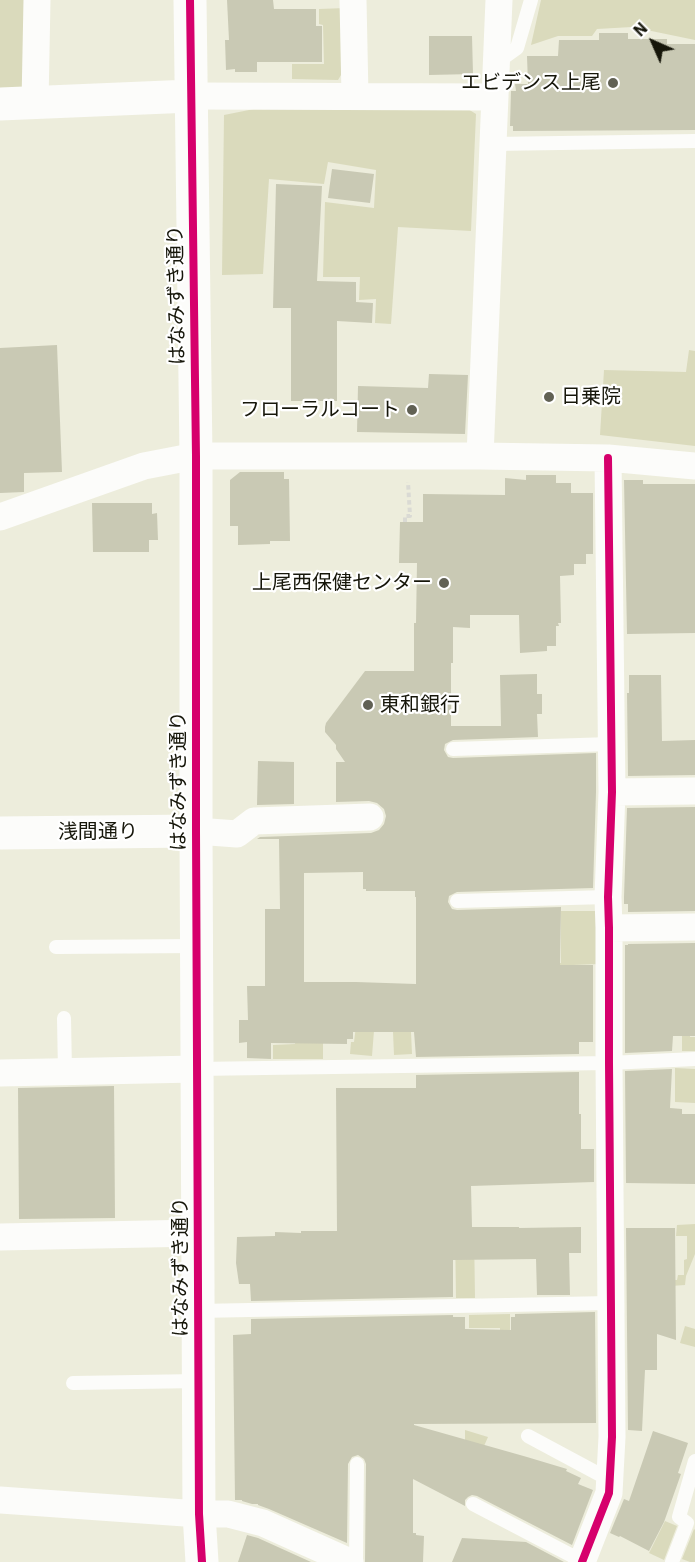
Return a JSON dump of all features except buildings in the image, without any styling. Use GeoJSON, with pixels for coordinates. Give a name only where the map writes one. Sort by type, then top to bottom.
{"type":"FeatureCollection","features":[{"type":"Feature","properties":{"kind":"street"},"geometry":{"type":"LineString","coordinates":[[35,103],[37,0]]}},
{"type":"Feature","properties":{"kind":"street","name":"はなみずき通り"},"geometry":{"type":"LineString","coordinates":[[190,0],[196,456],[196,1069],[202,1562]]}},
{"type":"Feature","properties":{"kind":"street"},"geometry":{"type":"LineString","coordinates":[[353,0],[355,96]]}},
{"type":"Feature","properties":{"kind":"street"},"geometry":{"type":"LineString","coordinates":[[480,456],[499,0]]}},
{"type":"Feature","properties":{"kind":"street"},"geometry":{"type":"LineString","coordinates":[[0,104],[191,96],[494,97]]}},
{"type":"Feature","properties":{"kind":"street"},"geometry":{"type":"LineString","coordinates":[[0,517],[144,466],[196,456],[608,458],[695,466]]}},
{"type":"Feature","properties":{"kind":"street"},"geometry":{"type":"LineString","coordinates":[[582,1561],[609,1492],[612,1437],[608,897],[612,792],[608,458]]}},
{"type":"Feature","properties":{"kind":"street"},"geometry":{"type":"LineString","coordinates":[[612,792],[695,791]]}},
{"type":"Feature","properties":{"kind":"street"},"geometry":{"type":"LineString","coordinates":[[196,831],[237,834],[254,821],[370,817]]}},
{"type":"Feature","properties":{"kind":"street","name":"浅間通り"},"geometry":{"type":"LineString","coordinates":[[0,833],[196,831]]}},
{"type":"Feature","properties":{"kind":"street"},"geometry":{"type":"LineString","coordinates":[[609,928],[695,927]]}},
{"type":"Feature","properties":{"kind":"street"},"geometry":{"type":"LineString","coordinates":[[0,1073],[196,1069]]}},
{"type":"Feature","properties":{"kind":"street"},"geometry":{"type":"LineString","coordinates":[[0,1237],[197,1233]]}},
{"type":"Feature","properties":{"kind":"street"},"geometry":{"type":"LineString","coordinates":[[0,1500],[228,1514],[263,1523],[350,1562]]}},
{"type":"Feature","properties":{"kind":"lane"},"geometry":{"type":"LineString","coordinates":[[496,64],[517,48],[531,0]]}},
{"type":"Feature","properties":{"kind":"lane"},"geometry":{"type":"LineString","coordinates":[[493,144],[695,141]]}},
{"type":"Feature","properties":{"kind":"lane"},"geometry":{"type":"LineString","coordinates":[[453,749],[611,744]]}},
{"type":"Feature","properties":{"kind":"lane"},"geometry":{"type":"LineString","coordinates":[[457,901],[608,897]]}},
{"type":"Feature","properties":{"kind":"lane"},"geometry":{"type":"LineString","coordinates":[[56,946],[196,946]]}},
{"type":"Feature","properties":{"kind":"lane"},"geometry":{"type":"LineString","coordinates":[[64,1018],[65,1072]]}},
{"type":"Feature","properties":{"kind":"lane"},"geometry":{"type":"LineString","coordinates":[[196,1069],[609,1063],[695,1059]]}},
{"type":"Feature","properties":{"kind":"lane"},"geometry":{"type":"LineString","coordinates":[[198,1311],[610,1303]]}},
{"type":"Feature","properties":{"kind":"lane"},"geometry":{"type":"LineString","coordinates":[[73,1383],[199,1381]]}},
{"type":"Feature","properties":{"kind":"lane"},"geometry":{"type":"LineString","coordinates":[[528,1436],[609,1480]]}},
{"type":"Feature","properties":{"kind":"lane"},"geometry":{"type":"LineString","coordinates":[[672,1562],[687,1523],[679,1517],[695,1461]]}},
{"type":"Feature","properties":{"kind":"lane"},"geometry":{"type":"LineString","coordinates":[[357,1464],[357,1562]]}},
{"type":"Feature","properties":{"kind":"lane"},"geometry":{"type":"LineString","coordinates":[[474,1504],[582,1561]]}},
{"type":"Feature","properties":{"kind":"path"},"geometry":{"type":"LineString","coordinates":[[405,522],[405,516],[410,516],[407,456]]}},
{"type":"Feature","properties":{"kind":"green space"},"geometry":{"type":"Polygon","coordinates":[[[0,0],[27,0],[25,90],[0,91],[0,0]]]}},
{"type":"Feature","properties":{"kind":"green space"},"geometry":{"type":"Polygon","coordinates":[[[541,0],[695,0],[695,40],[632,27],[597,29],[592,36],[558,36],[531,45],[541,0]]]}},
{"type":"Feature","properties":{"kind":"green space"},"geometry":{"type":"Polygon","coordinates":[[[346,8],[341,75],[338,80],[292,79],[292,64],[324,64],[323,25],[319,24],[319,9],[346,8]]]}},
{"type":"Feature","properties":{"kind":"green space"},"geometry":{"type":"Polygon","coordinates":[[[264,107],[468,109],[476,114],[471,231],[398,227],[391,324],[375,323],[376,299],[359,300],[360,277],[323,277],[325,202],[374,208],[376,170],[328,162],[324,184],[269,179],[263,274],[222,275],[224,115],[264,107]]]}},
{"type":"Feature","properties":{"kind":"green space"},"geometry":{"type":"Polygon","coordinates":[[[689,350],[695,351],[695,446],[600,435],[604,370],[686,372],[689,350]]]}},
{"type":"Feature","properties":{"kind":"green space"},"geometry":{"type":"Polygon","coordinates":[[[561,911],[598,911],[599,964],[573,965],[572,975],[546,964],[561,963],[561,911]]]}},
{"type":"Feature","properties":{"kind":"green space"},"geometry":{"type":"Polygon","coordinates":[[[297,982],[319,982],[319,992],[323,992],[323,1059],[273,1059],[273,1045],[295,1044],[297,982]]]}},
{"type":"Feature","properties":{"kind":"green space"},"geometry":{"type":"Polygon","coordinates":[[[376,1005],[372,1056],[350,1054],[356,1026],[376,1005]]]}},
{"type":"Feature","properties":{"kind":"green space"},"geometry":{"type":"Polygon","coordinates":[[[393,1032],[411,1032],[412,1054],[394,1055],[393,1032]]]}},
{"type":"Feature","properties":{"kind":"green space"},"geometry":{"type":"Polygon","coordinates":[[[682,1035],[695,1037],[695,1051],[682,1051],[682,1035]]]}},
{"type":"Feature","properties":{"kind":"green space"},"geometry":{"type":"Polygon","coordinates":[[[675,1068],[695,1069],[695,1103],[675,1102],[675,1068]]]}},
{"type":"Feature","properties":{"kind":"green space"},"geometry":{"type":"Polygon","coordinates":[[[695,1224],[695,1254],[686,1276],[685,1285],[656,1287],[655,1280],[677,1280],[678,1275],[684,1275],[687,1236],[676,1236],[677,1225],[695,1224]]]}},
{"type":"Feature","properties":{"kind":"green space"},"geometry":{"type":"Polygon","coordinates":[[[455,1230],[474,1230],[475,1298],[456,1298],[455,1230]]]}},
{"type":"Feature","properties":{"kind":"green space"},"geometry":{"type":"Polygon","coordinates":[[[510,1314],[510,1381],[500,1375],[500,1328],[469,1328],[469,1315],[510,1314]]]}},
{"type":"Feature","properties":{"kind":"green space"},"geometry":{"type":"Polygon","coordinates":[[[685,1326],[695,1329],[695,1347],[680,1343],[685,1326]]]}},
{"type":"Feature","properties":{"kind":"green space"},"geometry":{"type":"Polygon","coordinates":[[[465,1430],[488,1437],[476,1464],[465,1446],[465,1430]]]}},
{"type":"Feature","properties":{"kind":"green space"},"geometry":{"type":"Polygon","coordinates":[[[665,1521],[677,1526],[664,1560],[649,1553],[665,1521]]]}},
{"type":"Feature","properties":{"kind":"green space"},"geometry":{"type":"Polygon","coordinates":[[[694,1529],[695,1562],[690,1562],[682,1559],[694,1529]]]}},
{"type":"Feature","properties":{"kind":"cycle path"},"geometry":{"type":"LineString","coordinates":[[190,0],[196,456],[199,1514],[202,1562]]}},
{"type":"Feature","properties":{"kind":"cycle path"},"geometry":{"type":"LineString","coordinates":[[582,1562],[609,1493],[612,1437],[608,897],[612,792],[608,458]]}},
{"type":"Feature","properties":{"kind":"place","name":"エビデンス上尾"},"geometry":{"type":"Point","coordinates":[613,83]}},
{"type":"Feature","properties":{"kind":"place","name":"日乗院"},"geometry":{"type":"Point","coordinates":[549,397]}},
{"type":"Feature","properties":{"kind":"place","name":"フローラルコート"},"geometry":{"type":"Point","coordinates":[412,410]}},
{"type":"Feature","properties":{"kind":"place","name":"上尾西保健センター"},"geometry":{"type":"Point","coordinates":[444,583]}},
{"type":"Feature","properties":{"kind":"place","name":"東和銀行"},"geometry":{"type":"Point","coordinates":[368,705]}}]}
